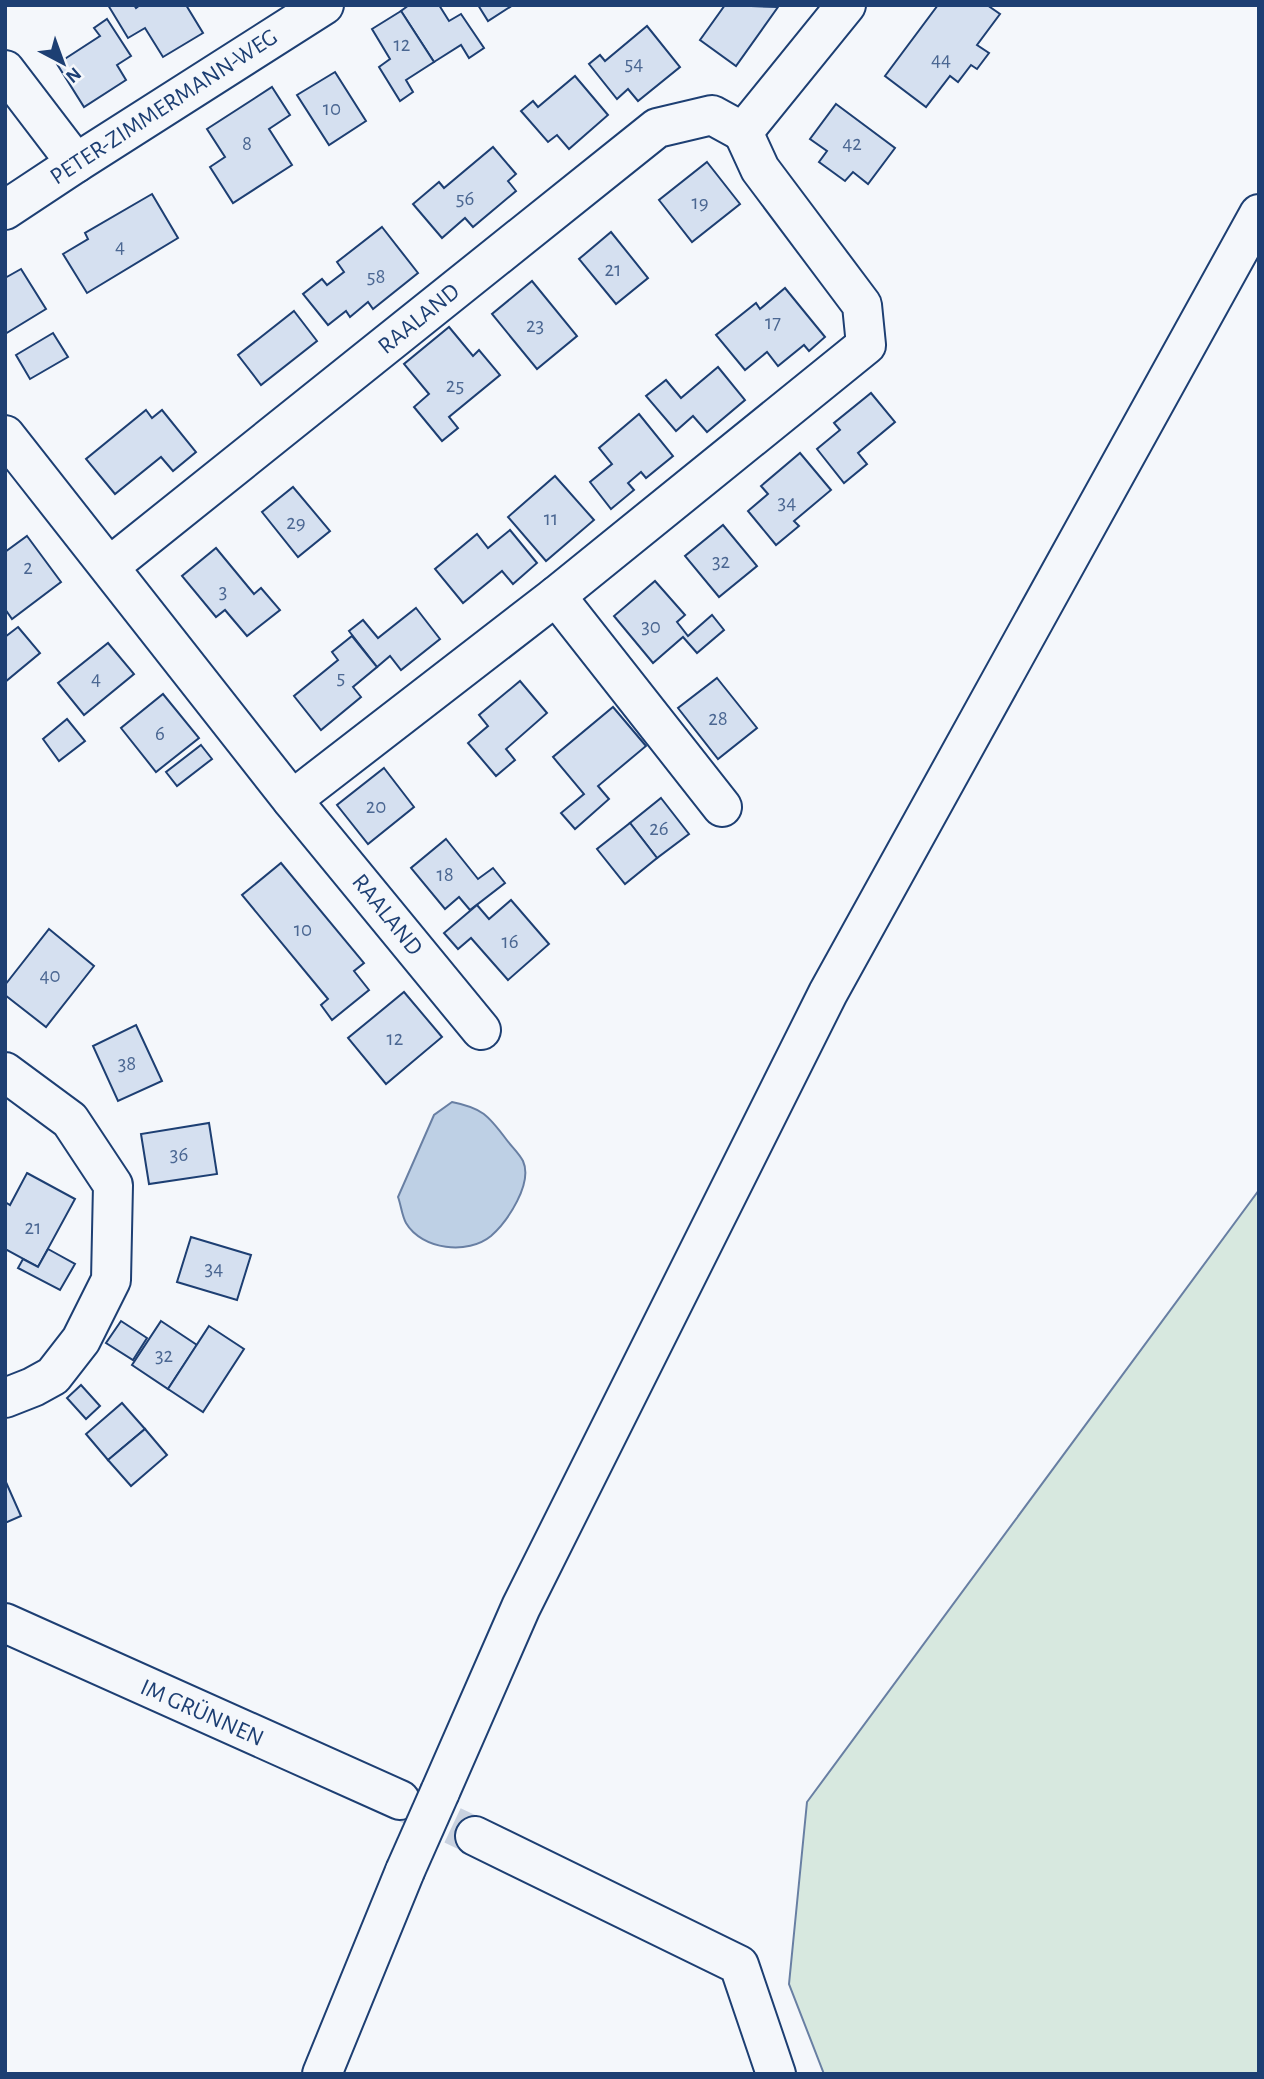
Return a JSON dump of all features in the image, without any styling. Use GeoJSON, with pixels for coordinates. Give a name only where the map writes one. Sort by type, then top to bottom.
{"type":"FeatureCollection","features":[{"type":"Feature","properties":{"kind":"street","name":"PETER-ZIMMERMANN-WEG"},"geometry":{"type":"LineString","coordinates":[[5,210],[324,5]]}},
{"type":"Feature","properties":{"kind":"street"},"geometry":{"type":"LineString","coordinates":[[292,800],[556,596],[866,345],[862,305],[760,169],[743,131],[846,5]]}},
{"type":"Feature","properties":{"kind":"street"},"geometry":{"type":"LineString","coordinates":[[5,71],[76,163]]}},
{"type":"Feature","properties":{"kind":"street","name":"RAALAND"},"geometry":{"type":"LineString","coordinates":[[110,566],[657,128],[712,115],[743,131]]}},
{"type":"Feature","properties":{"kind":"street"},"geometry":{"type":"LineString","coordinates":[[322,2074],[405,1871],[521,1607],[828,993],[1259,214]]}},
{"type":"Feature","properties":{"kind":"street","name":"RAALAND"},"geometry":{"type":"LineString","coordinates":[[5,435],[292,800],[481,1030]]}},
{"type":"Feature","properties":{"kind":"street"},"geometry":{"type":"LineString","coordinates":[[556,596],[722,807]]}},
{"type":"Feature","properties":{"kind":"street"},"geometry":{"type":"LineString","coordinates":[[5,1072],[70,1120],[113,1185],[111,1280],[80,1340],[53,1376],[5,1398]]}},
{"type":"Feature","properties":{"kind":"street","name":"IM GRÜNNEN"},"geometry":{"type":"LineString","coordinates":[[5,1623],[400,1800]]}},
{"type":"Feature","properties":{"kind":"street"},"geometry":{"type":"LineString","coordinates":[[475,1836],[739,1965],[776,2074]]}},
{"type":"Feature","properties":{"kind":"shaded area"},"geometry":{"type":"Polygon","coordinates":[[[1259,1190],[1259,2074],[824,2074],[789,1984],[807,1802],[1259,1190]]]}},
{"type":"Feature","properties":{"kind":"water"},"geometry":{"type":"Polygon","coordinates":[[[452,1102],[478,1110],[489,1118],[523,1161],[525,1180],[511,1211],[491,1236],[470,1246],[446,1247],[423,1239],[413,1232],[406,1223],[398,1197],[434,1115],[452,1102]]]}},
{"type":"Feature","properties":{"kind":"building"},"geometry":{"type":"Polygon","coordinates":[[[108,5],[134,5],[136,8],[140,5],[186,5],[203,33],[163,57],[145,28],[128,38],[108,5]]]}},
{"type":"Feature","properties":{"kind":"building"},"geometry":{"type":"Polygon","coordinates":[[[409,5],[439,5],[449,21],[461,14],[484,48],[469,58],[461,45],[434,62],[401,11],[409,5]]]}},
{"type":"Feature","properties":{"kind":"building"},"geometry":{"type":"Polygon","coordinates":[[[478,5],[513,5],[488,21],[478,5]]]}},
{"type":"Feature","properties":{"kind":"building"},"geometry":{"type":"Polygon","coordinates":[[[725,5],[778,7],[736,66],[700,40],[725,5]]]}},
{"type":"Feature","properties":{"kind":"building"},"geometry":{"type":"Polygon","coordinates":[[[938,5],[987,5],[1000,14],[977,45],[989,53],[977,69],[971,65],[958,82],[950,76],[926,107],[885,76],[938,5]]]}},
{"type":"Feature","properties":{"kind":"building"},"geometry":{"type":"Polygon","coordinates":[[[401,11],[434,62],[406,80],[413,92],[400,101],[379,67],[390,59],[372,29],[401,11]]]}},
{"type":"Feature","properties":{"kind":"building"},"geometry":{"type":"Polygon","coordinates":[[[107,19],[131,56],[117,65],[126,80],[84,107],[57,64],[100,36],[94,28],[107,19]]]}},
{"type":"Feature","properties":{"kind":"building"},"geometry":{"type":"Polygon","coordinates":[[[647,26],[680,67],[638,101],[628,89],[617,99],[589,64],[600,55],[605,61],[647,26]]]}},
{"type":"Feature","properties":{"kind":"building"},"geometry":{"type":"Polygon","coordinates":[[[335,72],[366,121],[329,145],[297,95],[335,72]]]}},
{"type":"Feature","properties":{"kind":"building"},"geometry":{"type":"Polygon","coordinates":[[[575,76],[608,115],[569,149],[557,135],[548,142],[521,111],[533,101],[538,107],[575,76]]]}},
{"type":"Feature","properties":{"kind":"building"},"geometry":{"type":"Polygon","coordinates":[[[272,87],[290,115],[269,129],[292,165],[233,203],[210,167],[225,157],[207,129],[272,87]]]}},
{"type":"Feature","properties":{"kind":"building"},"geometry":{"type":"Polygon","coordinates":[[[836,104],[895,148],[868,184],[853,172],[845,181],[819,162],[827,151],[810,139],[836,104]]]}},
{"type":"Feature","properties":{"kind":"building"},"geometry":{"type":"Polygon","coordinates":[[[493,147],[516,174],[508,181],[516,191],[473,227],[465,218],[442,238],[413,204],[439,182],[444,188],[493,147]]]}},
{"type":"Feature","properties":{"kind":"building"},"geometry":{"type":"Polygon","coordinates":[[[707,162],[740,204],[692,242],[659,200],[707,162]]]}},
{"type":"Feature","properties":{"kind":"building"},"geometry":{"type":"Polygon","coordinates":[[[152,194],[178,238],[87,293],[63,254],[88,239],[85,233],[152,194]]]}},
{"type":"Feature","properties":{"kind":"building"},"geometry":{"type":"Polygon","coordinates":[[[382,227],[418,273],[373,309],[368,302],[350,317],[346,311],[328,325],[303,294],[322,279],[327,285],[344,272],[337,262],[382,227]]]}},
{"type":"Feature","properties":{"kind":"building"},"geometry":{"type":"Polygon","coordinates":[[[611,232],[648,278],[616,304],[579,259],[611,232]]]}},
{"type":"Feature","properties":{"kind":"building"},"geometry":{"type":"Polygon","coordinates":[[[21,269],[46,309],[5,334],[5,278],[21,269]]]}},
{"type":"Feature","properties":{"kind":"building"},"geometry":{"type":"Polygon","coordinates":[[[532,281],[577,336],[537,369],[492,314],[532,281]]]}},
{"type":"Feature","properties":{"kind":"building"},"geometry":{"type":"Polygon","coordinates":[[[785,288],[825,337],[809,351],[804,345],[778,366],[767,352],[745,370],[716,335],[756,303],[760,309],[785,288]]]}},
{"type":"Feature","properties":{"kind":"building"},"geometry":{"type":"Polygon","coordinates":[[[294,311],[317,341],[261,385],[238,355],[294,311]]]}},
{"type":"Feature","properties":{"kind":"building"},"geometry":{"type":"Polygon","coordinates":[[[449,327],[473,356],[479,350],[500,375],[449,417],[458,428],[442,441],[414,407],[429,394],[404,364],[449,327]]]}},
{"type":"Feature","properties":{"kind":"building"},"geometry":{"type":"Polygon","coordinates":[[[53,333],[68,357],[30,379],[16,355],[53,333]]]}},
{"type":"Feature","properties":{"kind":"building"},"geometry":{"type":"Polygon","coordinates":[[[718,367],[745,400],[707,432],[693,416],[676,431],[646,396],[666,380],[681,398],[718,367]]]}},
{"type":"Feature","properties":{"kind":"building"},"geometry":{"type":"Polygon","coordinates":[[[871,393],[895,422],[858,453],[867,464],[844,483],[817,449],[840,430],[834,423],[871,393]]]}},
{"type":"Feature","properties":{"kind":"building"},"geometry":{"type":"Polygon","coordinates":[[[146,410],[152,418],[162,410],[196,452],[173,471],[161,457],[115,494],[86,459],[146,410]]]}},
{"type":"Feature","properties":{"kind":"building"},"geometry":{"type":"Polygon","coordinates":[[[639,414],[673,456],[646,478],[641,472],[628,483],[634,490],[611,509],[590,482],[612,464],[599,448],[639,414]]]}},
{"type":"Feature","properties":{"kind":"building"},"geometry":{"type":"Polygon","coordinates":[[[800,453],[831,490],[794,521],[799,526],[776,545],[748,511],[768,494],[761,486],[800,453]]]}},
{"type":"Feature","properties":{"kind":"building"},"geometry":{"type":"Polygon","coordinates":[[[555,476],[594,520],[546,561],[508,517],[555,476]]]}},
{"type":"Feature","properties":{"kind":"building"},"geometry":{"type":"Polygon","coordinates":[[[293,487],[330,531],[298,557],[262,512],[293,487]]]}},
{"type":"Feature","properties":{"kind":"building"},"geometry":{"type":"Polygon","coordinates":[[[723,525],[757,566],[719,597],[685,556],[723,525]]]}},
{"type":"Feature","properties":{"kind":"building"},"geometry":{"type":"Polygon","coordinates":[[[510,530],[537,563],[513,584],[502,571],[463,603],[435,569],[477,534],[488,548],[510,530]]]}},
{"type":"Feature","properties":{"kind":"building"},"geometry":{"type":"Polygon","coordinates":[[[27,536],[61,582],[12,619],[5,609],[5,552],[27,536]]]}},
{"type":"Feature","properties":{"kind":"building"},"geometry":{"type":"Polygon","coordinates":[[[216,548],[254,594],[261,588],[280,610],[247,636],[225,610],[216,617],[182,576],[216,548]]]}},
{"type":"Feature","properties":{"kind":"building"},"geometry":{"type":"Polygon","coordinates":[[[655,581],[685,615],[677,622],[688,636],[712,615],[724,630],[697,653],[683,637],[653,663],[614,616],[655,581]]]}},
{"type":"Feature","properties":{"kind":"building"},"geometry":{"type":"Polygon","coordinates":[[[416,608],[440,639],[401,670],[390,656],[377,667],[349,631],[363,620],[378,638],[416,608]]]}},
{"type":"Feature","properties":{"kind":"building"},"geometry":{"type":"Polygon","coordinates":[[[18,627],[40,653],[5,682],[5,637],[18,627]]]}},
{"type":"Feature","properties":{"kind":"building"},"geometry":{"type":"Polygon","coordinates":[[[352,636],[377,667],[353,687],[361,697],[321,730],[294,696],[338,660],[332,652],[352,636]]]}},
{"type":"Feature","properties":{"kind":"building"},"geometry":{"type":"Polygon","coordinates":[[[108,643],[134,674],[84,715],[58,683],[108,643]]]}},
{"type":"Feature","properties":{"kind":"building"},"geometry":{"type":"Polygon","coordinates":[[[717,678],[757,728],[718,759],[678,708],[717,678]]]}},
{"type":"Feature","properties":{"kind":"building"},"geometry":{"type":"Polygon","coordinates":[[[520,681],[547,713],[506,749],[515,760],[496,776],[468,743],[488,726],[479,715],[520,681]]]}},
{"type":"Feature","properties":{"kind":"building"},"geometry":{"type":"Polygon","coordinates":[[[163,694],[199,738],[156,772],[121,728],[163,694]]]}},
{"type":"Feature","properties":{"kind":"building"},"geometry":{"type":"Polygon","coordinates":[[[613,707],[646,746],[598,786],[609,799],[575,829],[561,813],[584,794],[553,757],[613,707]]]}},
{"type":"Feature","properties":{"kind":"building"},"geometry":{"type":"Polygon","coordinates":[[[67,719],[85,741],[59,761],[43,739],[67,719]]]}},
{"type":"Feature","properties":{"kind":"building"},"geometry":{"type":"Polygon","coordinates":[[[201,745],[212,759],[177,786],[166,772],[201,745]]]}},
{"type":"Feature","properties":{"kind":"building"},"geometry":{"type":"Polygon","coordinates":[[[384,768],[414,807],[368,844],[337,805],[384,768]]]}},
{"type":"Feature","properties":{"kind":"building"},"geometry":{"type":"Polygon","coordinates":[[[661,798],[689,834],[657,858],[630,823],[661,798]]]}},
{"type":"Feature","properties":{"kind":"building"},"geometry":{"type":"Polygon","coordinates":[[[630,823],[657,858],[625,884],[597,849],[630,823]]]}},
{"type":"Feature","properties":{"kind":"building"},"geometry":{"type":"Polygon","coordinates":[[[446,839],[478,879],[493,868],[505,883],[470,910],[459,897],[445,909],[411,868],[446,839]]]}},
{"type":"Feature","properties":{"kind":"building"},"geometry":{"type":"Polygon","coordinates":[[[281,863],[364,963],[354,971],[369,990],[332,1020],[321,1005],[328,999],[242,895],[281,863]]]}},
{"type":"Feature","properties":{"kind":"building"},"geometry":{"type":"Polygon","coordinates":[[[511,900],[549,944],[508,980],[471,938],[458,949],[444,933],[477,905],[489,919],[511,900]]]}},
{"type":"Feature","properties":{"kind":"building"},"geometry":{"type":"Polygon","coordinates":[[[49,929],[94,966],[46,1027],[5,995],[5,985],[49,929]]]}},
{"type":"Feature","properties":{"kind":"building"},"geometry":{"type":"Polygon","coordinates":[[[404,992],[442,1037],[386,1084],[348,1038],[404,992]]]}},
{"type":"Feature","properties":{"kind":"building"},"geometry":{"type":"Polygon","coordinates":[[[136,1025],[162,1081],[118,1101],[93,1046],[136,1025]]]}},
{"type":"Feature","properties":{"kind":"building"},"geometry":{"type":"Polygon","coordinates":[[[209,1123],[217,1174],[149,1184],[141,1134],[209,1123]]]}},
{"type":"Feature","properties":{"kind":"building"},"geometry":{"type":"Polygon","coordinates":[[[27,1173],[75,1199],[38,1267],[5,1249],[5,1202],[10,1205],[27,1173]]]}},
{"type":"Feature","properties":{"kind":"building"},"geometry":{"type":"Polygon","coordinates":[[[191,1237],[251,1255],[237,1300],[177,1282],[191,1237]]]}},
{"type":"Feature","properties":{"kind":"building"},"geometry":{"type":"Polygon","coordinates":[[[48,1249],[75,1264],[60,1290],[18,1268],[23,1259],[38,1267],[48,1249]]]}},
{"type":"Feature","properties":{"kind":"building"},"geometry":{"type":"Polygon","coordinates":[[[121,1321],[147,1338],[133,1360],[106,1343],[121,1321]]]}},
{"type":"Feature","properties":{"kind":"building"},"geometry":{"type":"Polygon","coordinates":[[[161,1321],[197,1345],[168,1389],[132,1365],[161,1321]]]}},
{"type":"Feature","properties":{"kind":"building"},"geometry":{"type":"Polygon","coordinates":[[[209,1326],[244,1349],[203,1412],[168,1389],[209,1326]]]}},
{"type":"Feature","properties":{"kind":"building"},"geometry":{"type":"Polygon","coordinates":[[[81,1385],[100,1406],[86,1419],[67,1398],[81,1385]]]}},
{"type":"Feature","properties":{"kind":"building"},"geometry":{"type":"Polygon","coordinates":[[[122,1403],[145,1429],[108,1460],[86,1434],[122,1403]]]}},
{"type":"Feature","properties":{"kind":"building"},"geometry":{"type":"Polygon","coordinates":[[[145,1429],[167,1455],[131,1486],[108,1460],[145,1429]]]}},
{"type":"Feature","properties":{"kind":"building"},"geometry":{"type":"Polygon","coordinates":[[[5,1480],[21,1516],[5,1523],[5,1480]]]}},
{"type":"Feature","properties":{"kind":"tunnel"},"geometry":{"type":"LineString","coordinates":[[401,1801],[475,1836]]}}]}
